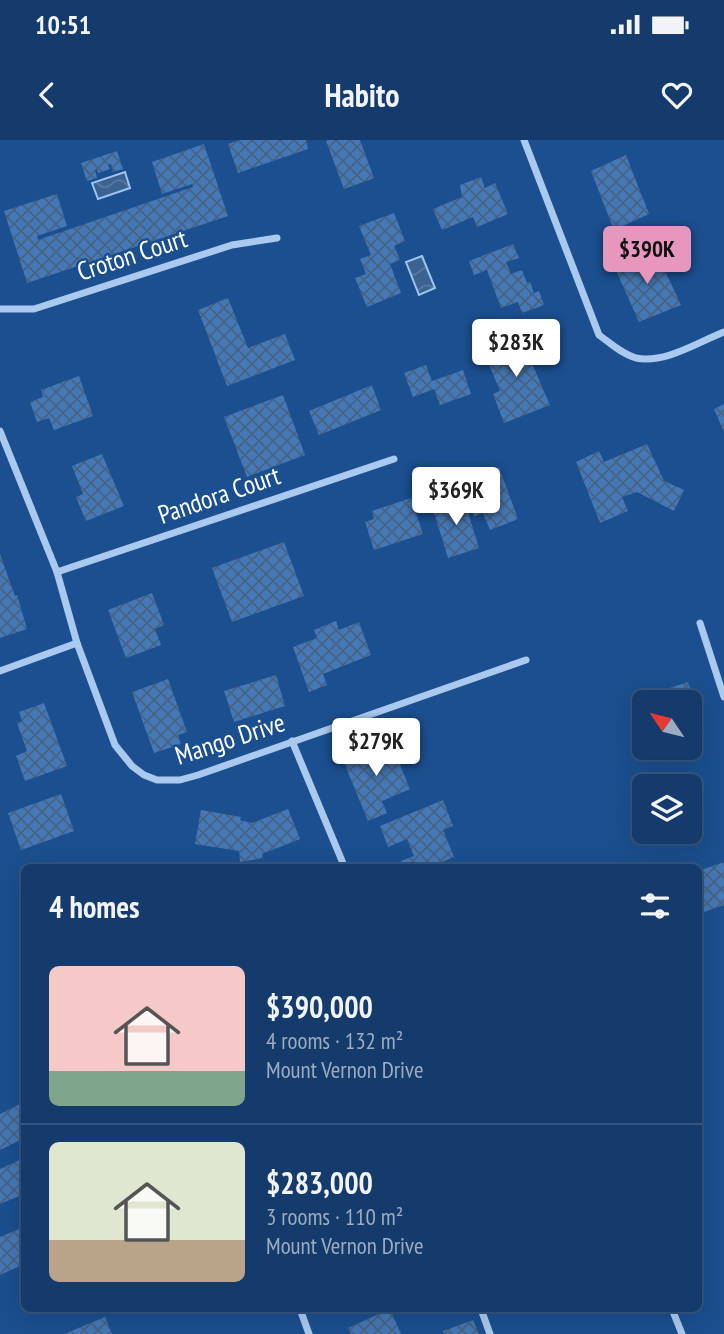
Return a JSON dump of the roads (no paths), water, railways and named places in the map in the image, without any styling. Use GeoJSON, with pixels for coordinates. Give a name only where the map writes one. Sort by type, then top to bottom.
{"type":"FeatureCollection","features":[{"type":"Feature","properties":{"kind":"street"},"geometry":{"type":"LineString","coordinates":[[524,140],[599,335],[617,349],[636,358],[661,358],[724,332]]}},
{"type":"Feature","properties":{"kind":"street","name":"Croton Court"},"geometry":{"type":"LineString","coordinates":[[0,309],[34,309],[232,245],[277,238]]}},
{"type":"Feature","properties":{"kind":"street","name":"Mango Drive"},"geometry":{"type":"LineString","coordinates":[[0,431],[57,572],[76,643],[115,745],[132,766],[144,775],[157,780],[180,780],[526,660]]}},
{"type":"Feature","properties":{"kind":"street","name":"Pandora Court"},"geometry":{"type":"LineString","coordinates":[[57,572],[394,459]]}},
{"type":"Feature","properties":{"kind":"street"},"geometry":{"type":"LineString","coordinates":[[700,623],[724,697]]}},
{"type":"Feature","properties":{"kind":"street"},"geometry":{"type":"LineString","coordinates":[[0,671],[76,643]]}},
{"type":"Feature","properties":{"kind":"street"},"geometry":{"type":"LineString","coordinates":[[292,741],[343,864]]}},
{"type":"Feature","properties":{"kind":"street"},"geometry":{"type":"LineString","coordinates":[[301,1312],[309,1334]]}},
{"type":"Feature","properties":{"kind":"street"},"geometry":{"type":"LineString","coordinates":[[482,1312],[490,1334]]}},
{"type":"Feature","properties":{"kind":"street"},"geometry":{"type":"LineString","coordinates":[[673,1312],[682,1334]]}},
{"type":"Feature","properties":{"kind":"water"},"geometry":{"type":"Polygon","coordinates":[[[125,172],[130,188],[98,199],[92,183],[125,172]]]}},
{"type":"Feature","properties":{"kind":"water"},"geometry":{"type":"Polygon","coordinates":[[[422,256],[435,288],[419,295],[406,262],[422,256]]]}}]}
